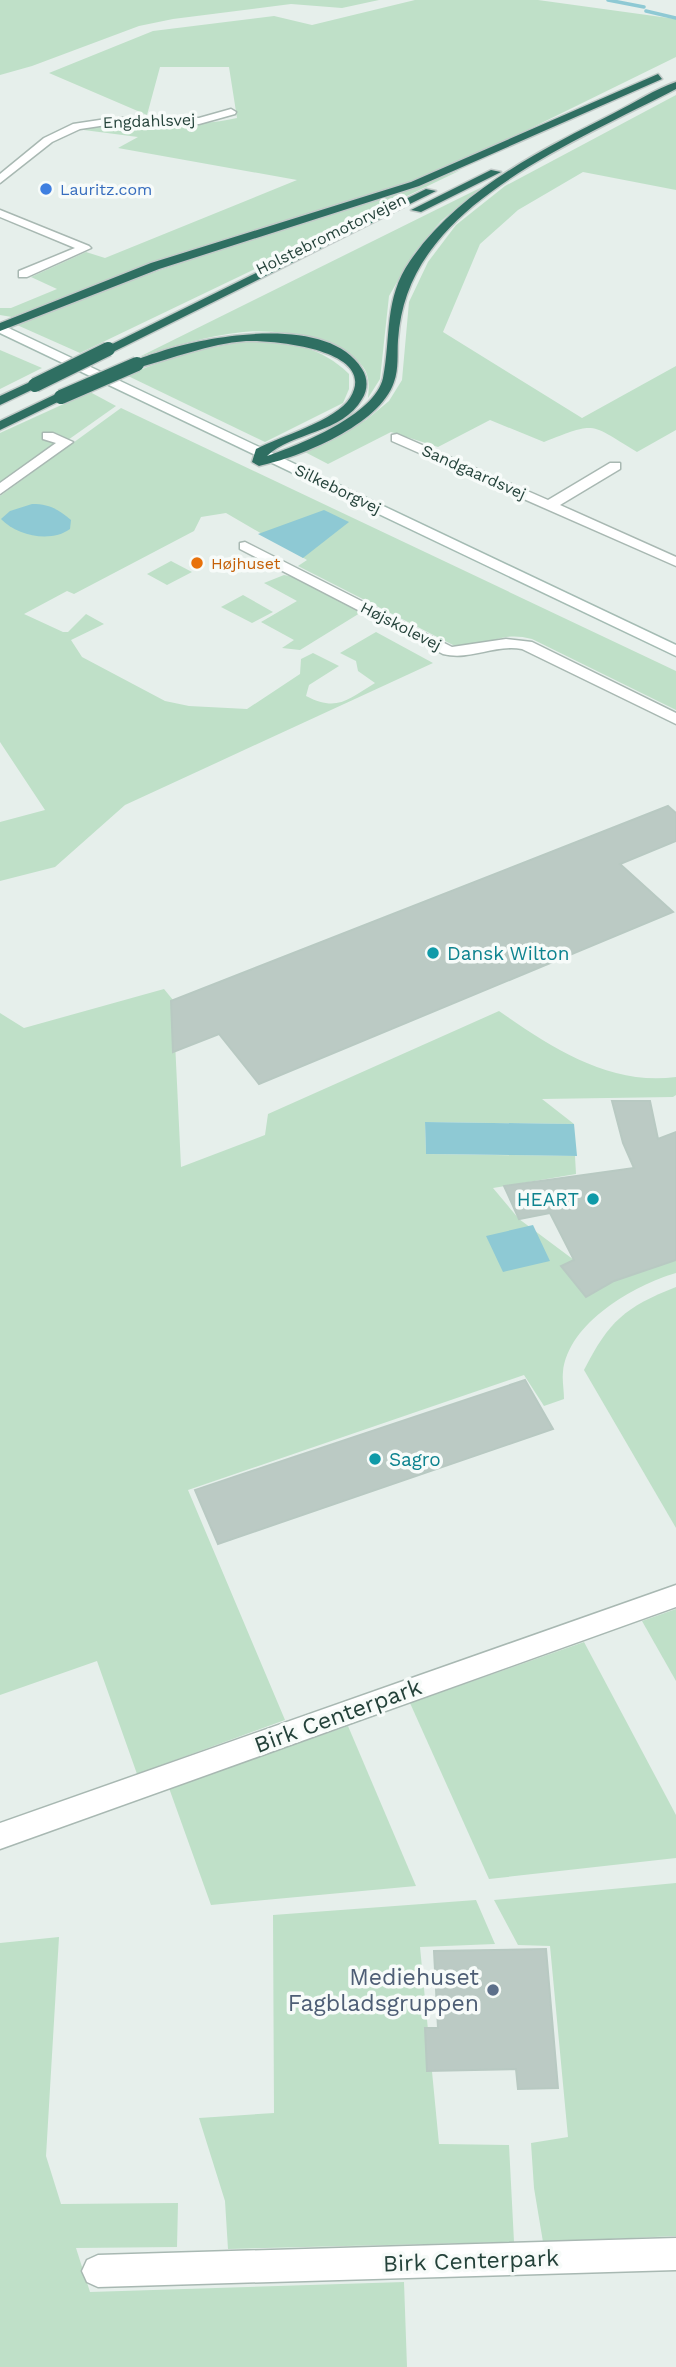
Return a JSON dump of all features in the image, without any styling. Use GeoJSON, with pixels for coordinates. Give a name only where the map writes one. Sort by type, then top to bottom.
{"type":"FeatureCollection","features":[{"type":"Feature","properties":{"kind":"highway"},"geometry":{"type":"LineString","coordinates":[[0,328],[155,266],[415,184],[667,76]]}},
{"type":"Feature","properties":{"kind":"highway","name":"Holstebromotorvejen"},"geometry":{"type":"LineString","coordinates":[[0,401],[667,76]]}},
{"type":"Feature","properties":{"kind":"highway","name":"Holstebromotorvejen"},"geometry":{"type":"LineString","coordinates":[[0,417],[56,394],[124,356],[667,76]]}},
{"type":"Feature","properties":{"kind":"highway"},"geometry":{"type":"LineString","coordinates":[[260,457],[277,459],[355,418],[373,405],[389,379],[398,298],[422,253],[448,223],[506,178],[676,85]]}},
{"type":"Feature","properties":{"kind":"highway"},"geometry":{"type":"LineString","coordinates":[[0,425],[56,394],[184,347],[248,336],[300,340],[327,348],[346,358],[358,372],[360,386],[350,406],[260,457]]}},
{"type":"Feature","properties":{"kind":"street","name":"Engdahlsvej"},"geometry":{"type":"LineString","coordinates":[[0,180],[48,140],[77,126],[113,121],[199,121],[231,113]]}},
{"type":"Feature","properties":{"kind":"street"},"geometry":{"type":"LineString","coordinates":[[0,213],[85,248],[23,274]]}},
{"type":"Feature","properties":{"kind":"street","name":"Silkeborgvej"},"geometry":{"type":"LineString","coordinates":[[0,328],[676,660]]}},
{"type":"Feature","properties":{"kind":"street","name":"Silkeborgvej"},"geometry":{"type":"LineString","coordinates":[[0,338],[260,457]]}},
{"type":"Feature","properties":{"kind":"street"},"geometry":{"type":"LineString","coordinates":[[0,490],[66,442],[48,436]]}},
{"type":"Feature","properties":{"kind":"street","name":"Sandgaardsvej"},"geometry":{"type":"LineString","coordinates":[[397,438],[676,562]]}},
{"type":"Feature","properties":{"kind":"street","name":"Silkeborgvej"},"geometry":{"type":"LineString","coordinates":[[277,459],[676,651]]}},
{"type":"Feature","properties":{"kind":"street","name":"Sandgaardsvej"},"geometry":{"type":"LineString","coordinates":[[550,505],[615,466]]}},
{"type":"Feature","properties":{"kind":"street","name":"Højskolevej"},"geometry":{"type":"LineString","coordinates":[[245,546],[449,651],[466,654],[513,641],[527,645],[676,719]]}},
{"type":"Feature","properties":{"kind":"street","name":"Birk Centerpark"},"geometry":{"type":"LineString","coordinates":[[0,1836],[676,1596]]}},
{"type":"Feature","properties":{"kind":"street","name":"Birk Centerpark"},"geometry":{"type":"LineString","coordinates":[[98,2272],[676,2254]]}},
{"type":"Feature","properties":{"kind":"green space"},"geometry":{"type":"Polygon","coordinates":[[[0,0],[379,0],[342,8],[291,4],[173,19],[139,26],[32,66],[0,75],[0,0]]]}},
{"type":"Feature","properties":{"kind":"green space"},"geometry":{"type":"Polygon","coordinates":[[[415,0],[538,0],[676,19],[676,57],[513,137],[407,183],[169,257],[12,317],[0,315],[0,308],[11,308],[57,289],[31,277],[86,252],[105,258],[297,180],[118,148],[138,137],[76,129],[116,124],[197,123],[237,118],[229,67],[160,67],[147,115],[49,73],[153,31],[274,16],[312,25],[415,0]]]}},
{"type":"Feature","properties":{"kind":"green space"},"geometry":{"type":"Polygon","coordinates":[[[676,95],[676,190],[583,172],[518,210],[480,244],[443,332],[582,418],[676,366],[676,430],[637,452],[610,435],[592,428],[584,428],[544,442],[490,420],[438,447],[391,432],[328,464],[303,451],[366,420],[389,401],[402,380],[409,302],[428,262],[456,225],[505,186],[676,95]]]}},
{"type":"Feature","properties":{"kind":"green space"},"geometry":{"type":"Polygon","coordinates":[[[461,170],[80,353],[17,325],[127,282],[461,170]]]}},
{"type":"Feature","properties":{"kind":"green space"},"geometry":{"type":"Polygon","coordinates":[[[482,187],[441,221],[414,253],[389,296],[380,379],[368,398],[367,374],[354,357],[325,342],[308,337],[257,331],[230,334],[139,357],[482,187]]]}},
{"type":"Feature","properties":{"kind":"green space"},"geometry":{"type":"Polygon","coordinates":[[[247,341],[301,347],[338,364],[349,374],[349,389],[343,403],[265,442],[126,375],[188,352],[247,341]]]}},
{"type":"Feature","properties":{"kind":"green space"},"geometry":{"type":"Polygon","coordinates":[[[0,350],[42,368],[0,389],[0,350]]]}},
{"type":"Feature","properties":{"kind":"green space"},"geometry":{"type":"Polygon","coordinates":[[[90,392],[116,406],[0,488],[0,433],[90,392]]]}},
{"type":"Feature","properties":{"kind":"green space"},"geometry":{"type":"Polygon","coordinates":[[[121,408],[676,671],[676,710],[532,639],[507,637],[473,647],[453,645],[298,566],[307,560],[226,513],[201,517],[194,531],[74,594],[67,591],[24,614],[63,632],[68,632],[86,614],[104,624],[71,640],[82,657],[165,701],[189,706],[247,709],[300,674],[301,659],[313,653],[339,666],[309,685],[306,696],[326,703],[342,702],[375,683],[358,671],[356,661],[340,653],[376,632],[433,663],[125,805],[55,867],[0,881],[0,822],[45,810],[0,742],[0,496],[121,408]]]}},
{"type":"Feature","properties":{"kind":"green space"},"geometry":{"type":"Polygon","coordinates":[[[171,561],[192,572],[167,585],[147,574],[171,561]]]}},
{"type":"Feature","properties":{"kind":"green space"},"geometry":{"type":"Polygon","coordinates":[[[284,575],[295,577],[360,613],[300,650],[282,648],[294,640],[261,622],[297,601],[264,583],[284,575]]]}},
{"type":"Feature","properties":{"kind":"green space"},"geometry":{"type":"Polygon","coordinates":[[[243,595],[273,612],[252,623],[221,607],[243,595]]]}},
{"type":"Feature","properties":{"kind":"green space"},"geometry":{"type":"Polygon","coordinates":[[[164,989],[173,1000],[181,1167],[265,1135],[268,1114],[499,1011],[560,1050],[604,1070],[627,1076],[676,1077],[676,1095],[673,1097],[542,1099],[574,1124],[425,1122],[426,1154],[575,1156],[576,1174],[493,1188],[519,1219],[574,1260],[562,1267],[586,1297],[614,1281],[676,1260],[676,1273],[623,1297],[590,1322],[568,1354],[563,1372],[564,1399],[544,1406],[524,1375],[188,1490],[285,1720],[137,1774],[97,1661],[0,1695],[0,1013],[24,1028],[164,989]]]}},
{"type":"Feature","properties":{"kind":"green space"},"geometry":{"type":"Polygon","coordinates":[[[676,1287],[676,1528],[584,1370],[602,1339],[620,1318],[658,1294],[676,1287]]]}},
{"type":"Feature","properties":{"kind":"green space"},"geometry":{"type":"Polygon","coordinates":[[[676,1609],[676,1681],[642,1621],[676,1609]]]}},
{"type":"Feature","properties":{"kind":"green space"},"geometry":{"type":"Polygon","coordinates":[[[584,1642],[676,1815],[676,1858],[489,1879],[410,1703],[584,1642]]]}},
{"type":"Feature","properties":{"kind":"green space"},"geometry":{"type":"Polygon","coordinates":[[[348,1726],[416,1886],[211,1905],[169,1788],[348,1726]]]}},
{"type":"Feature","properties":{"kind":"green space"},"geometry":{"type":"Polygon","coordinates":[[[676,1883],[676,2236],[543,2242],[534,2188],[531,2143],[568,2137],[550,1946],[518,1945],[494,1900],[676,1883]]]}},
{"type":"Feature","properties":{"kind":"green space"},"geometry":{"type":"Polygon","coordinates":[[[476,1900],[495,1944],[420,1947],[439,2144],[509,2145],[514,2242],[228,2249],[225,2201],[199,2118],[274,2113],[273,1915],[476,1900]]]}},
{"type":"Feature","properties":{"kind":"green space"},"geometry":{"type":"Polygon","coordinates":[[[59,1937],[46,2156],[61,2204],[178,2203],[177,2247],[76,2248],[90,2292],[404,2282],[407,2367],[0,2367],[0,1943],[59,1937]]]}},
{"type":"Feature","properties":{"kind":"water"},"geometry":{"type":"Polygon","coordinates":[[[32,504],[48,506],[62,513],[71,520],[70,529],[53,536],[34,536],[16,530],[1,519],[10,511],[32,504]]]}},
{"type":"Feature","properties":{"kind":"water"},"geometry":{"type":"Polygon","coordinates":[[[324,510],[349,522],[303,558],[258,534],[324,510]]]}},
{"type":"Feature","properties":{"kind":"water"},"geometry":{"type":"Polygon","coordinates":[[[425,1122],[574,1124],[577,1156],[426,1154],[425,1122]]]}},
{"type":"Feature","properties":{"kind":"water"},"geometry":{"type":"Polygon","coordinates":[[[533,1225],[550,1261],[503,1272],[486,1236],[533,1225]]]}},
{"type":"Feature","properties":{"kind":"building","name":"Dansk Wilton"},"geometry":{"type":"Polygon","coordinates":[[[668,806],[676,813],[676,841],[620,864],[673,912],[259,1084],[219,1034],[173,1052],[171,1001],[668,806]]]}},
{"type":"Feature","properties":{"kind":"building","name":"HEART"},"geometry":{"type":"Polygon","coordinates":[[[612,1101],[650,1101],[658,1139],[676,1132],[676,1260],[614,1281],[586,1297],[561,1266],[574,1260],[550,1213],[519,1219],[504,1186],[634,1168],[623,1143],[612,1101]]]}},
{"type":"Feature","properties":{"kind":"building","name":"Sagro"},"geometry":{"type":"Polygon","coordinates":[[[525,1380],[553,1429],[218,1544],[195,1490],[525,1380]]]}},
{"type":"Feature","properties":{"kind":"building","name":"Mediehuset Fagbladsgruppen"},"geometry":{"type":"Polygon","coordinates":[[[546,1949],[558,2088],[518,2089],[516,2069],[427,2071],[425,2028],[438,2028],[434,1951],[546,1949]]]}},
{"type":"Feature","properties":{"kind":"waterway"},"geometry":{"type":"LineString","coordinates":[[608,0],[644,7]]}},
{"type":"Feature","properties":{"kind":"waterway"},"geometry":{"type":"LineString","coordinates":[[646,11],[676,18]]}},
{"type":"Feature","properties":{"kind":"place","name":"Lauritz.com"},"geometry":{"type":"Point","coordinates":[46,189]}},
{"type":"Feature","properties":{"kind":"place","name":"Højhuset"},"geometry":{"type":"Point","coordinates":[197,563]}},
{"type":"Feature","properties":{"kind":"place","name":"Dansk Wilton"},"geometry":{"type":"Point","coordinates":[433,953]}},
{"type":"Feature","properties":{"kind":"place","name":"HEART"},"geometry":{"type":"Point","coordinates":[593,1199]}},
{"type":"Feature","properties":{"kind":"place","name":"Sagro"},"geometry":{"type":"Point","coordinates":[375,1459]}},
{"type":"Feature","properties":{"kind":"place","name":"Mediehuset Fagbladsgruppen"},"geometry":{"type":"Point","coordinates":[493,1990]}}]}
